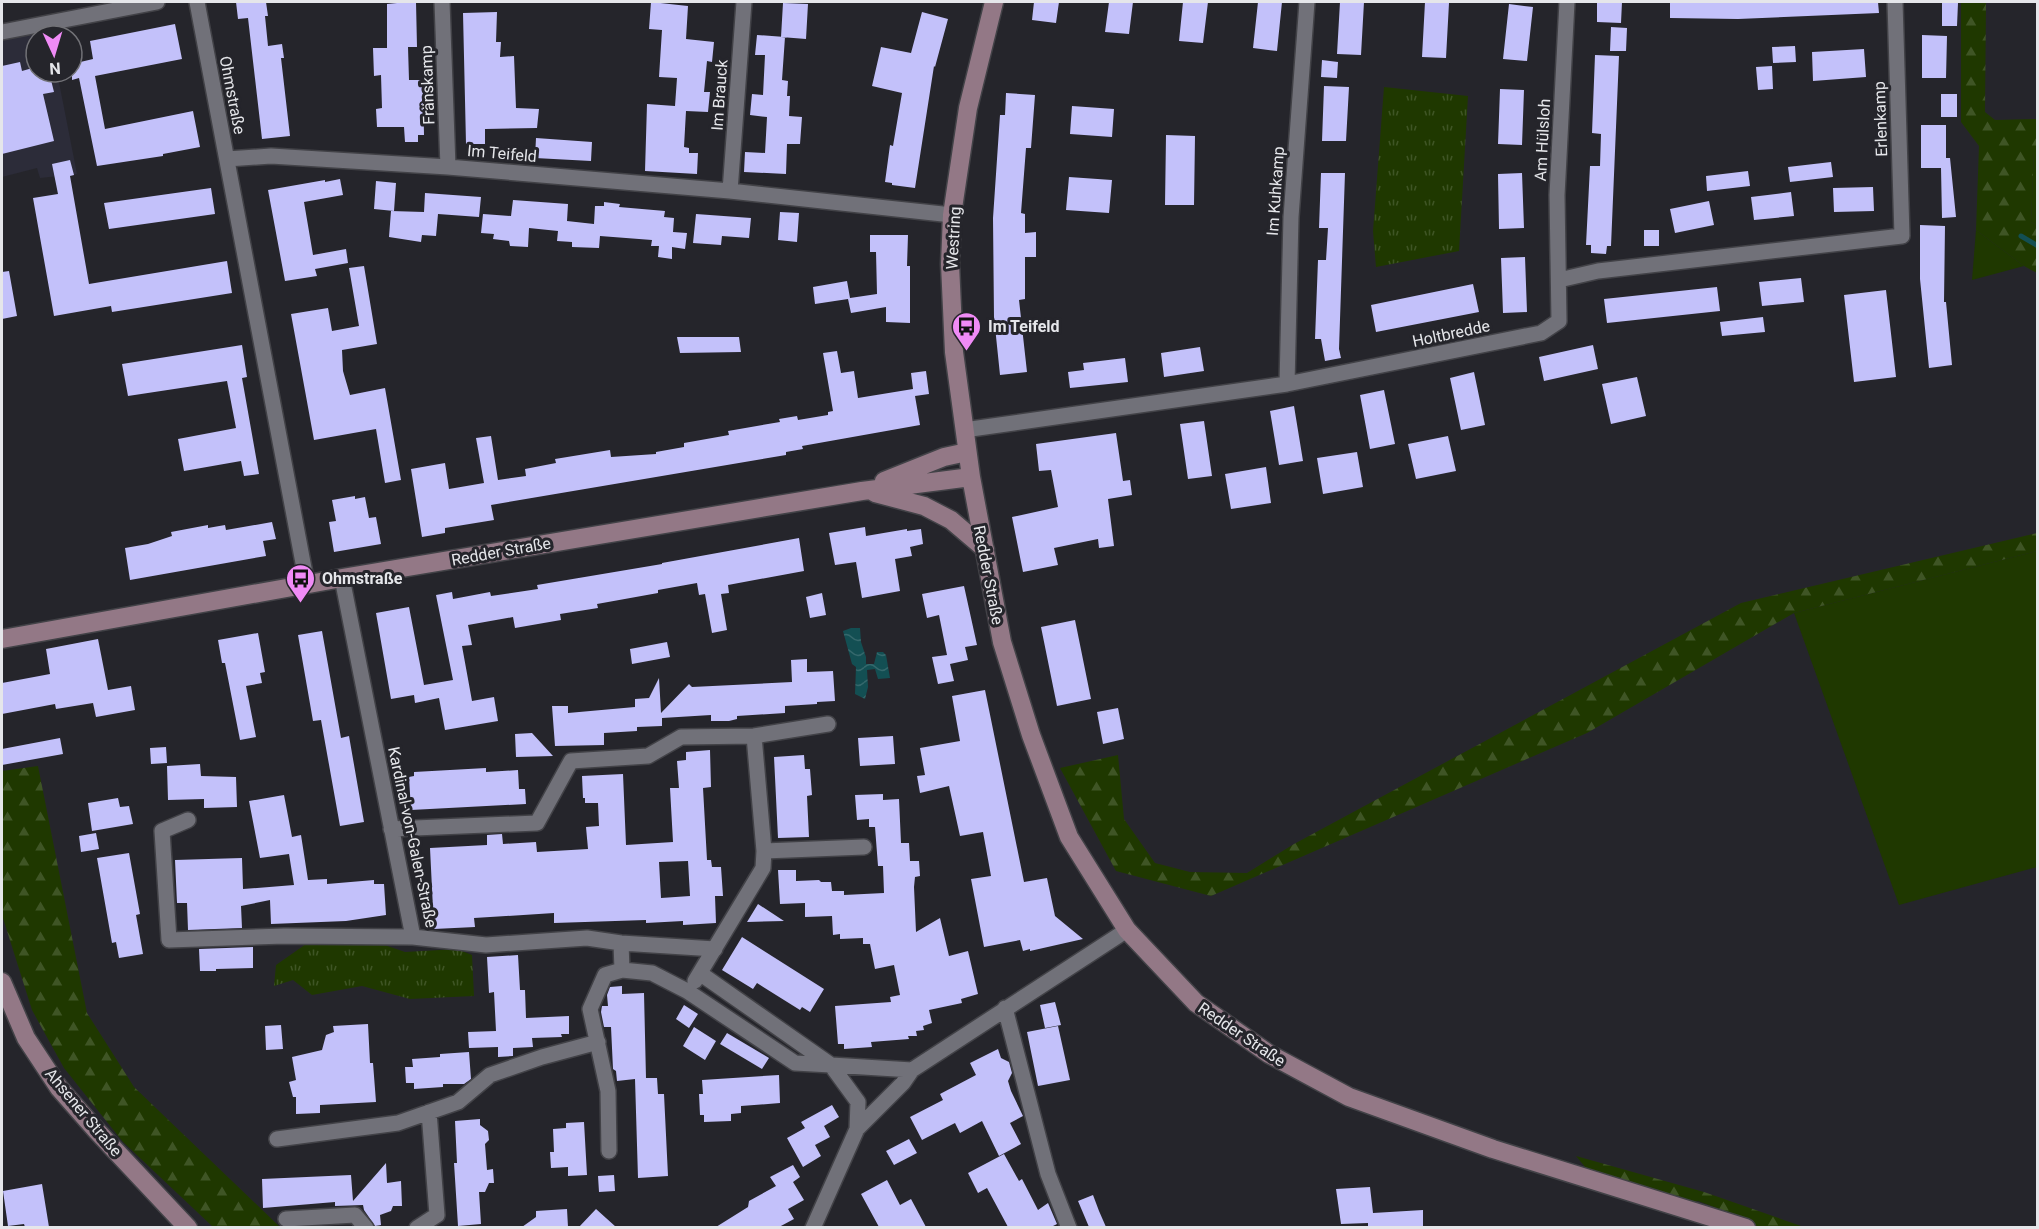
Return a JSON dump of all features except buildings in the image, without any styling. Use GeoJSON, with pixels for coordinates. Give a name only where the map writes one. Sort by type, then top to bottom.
{"type":"FeatureCollection","features":[{"type":"Feature","properties":{"kind":"street"},"geometry":{"type":"LineString","coordinates":[[2,32],[157,2]]}},
{"type":"Feature","properties":{"kind":"street","name":"Ohmstraße"},"geometry":{"type":"LineString","coordinates":[[197,2],[307,584]]}},
{"type":"Feature","properties":{"kind":"street","name":"Fränskamp"},"geometry":{"type":"LineString","coordinates":[[442,2],[448,167]]}},
{"type":"Feature","properties":{"kind":"street","name":"Im Brauck"},"geometry":{"type":"LineString","coordinates":[[730,191],[744,2]]}},
{"type":"Feature","properties":{"kind":"street","name":"Westring"},"geometry":{"type":"LineString","coordinates":[[971,477],[953,345],[950,264],[952,215],[968,108],[994,2]]}},
{"type":"Feature","properties":{"kind":"street","name":"Im Kuhkamp"},"geometry":{"type":"LineString","coordinates":[[1287,384],[1291,217],[1307,2]]}},
{"type":"Feature","properties":{"kind":"street","name":"Am Hülsloh"},"geometry":{"type":"LineString","coordinates":[[1559,280],[1557,195],[1567,2]]}},
{"type":"Feature","properties":{"kind":"street","name":"Erlenkamp"},"geometry":{"type":"LineString","coordinates":[[1559,280],[1598,271],[1902,236],[1895,2]]}},
{"type":"Feature","properties":{"kind":"street","name":"Im Teifeld"},"geometry":{"type":"LineString","coordinates":[[227,159],[271,156],[448,167],[730,191],[952,215]]}},
{"type":"Feature","properties":{"kind":"street","name":"Holtbredde"},"geometry":{"type":"LineString","coordinates":[[964,430],[1287,384],[1542,333],[1559,321],[1559,280]]}},
{"type":"Feature","properties":{"kind":"street"},"geometry":{"type":"LineString","coordinates":[[862,491],[944,458],[967,452]]}},
{"type":"Feature","properties":{"kind":"street","name":"Redder Straße"},"geometry":{"type":"LineString","coordinates":[[2,639],[307,584],[862,491],[971,477],[1002,642],[1031,735],[1069,837],[1127,930],[1196,1003],[1269,1054],[1349,1097],[1493,1149],[1746,1227]]}},
{"type":"Feature","properties":{"kind":"street"},"geometry":{"type":"LineString","coordinates":[[862,491],[924,506],[951,520],[985,549]]}},
{"type":"Feature","properties":{"kind":"street","name":"Kardinal-von-Galen-Straße"},"geometry":{"type":"LineString","coordinates":[[342,578],[413,938],[486,945],[586,938],[621,943],[715,949]]}},
{"type":"Feature","properties":{"kind":"street"},"geometry":{"type":"LineString","coordinates":[[391,829],[537,823],[571,761],[648,756],[681,736],[754,736],[828,724]]}},
{"type":"Feature","properties":{"kind":"street"},"geometry":{"type":"LineString","coordinates":[[687,992],[701,974],[762,868],[764,851],[754,736]]}},
{"type":"Feature","properties":{"kind":"street"},"geometry":{"type":"LineString","coordinates":[[188,820],[162,831],[168,940],[284,936],[413,938]]}},
{"type":"Feature","properties":{"kind":"street"},"geometry":{"type":"LineString","coordinates":[[764,851],[864,847]]}},
{"type":"Feature","properties":{"kind":"street"},"geometry":{"type":"LineString","coordinates":[[813,1227],[857,1130],[903,1083],[912,1070],[1127,930]]}},
{"type":"Feature","properties":{"kind":"street"},"geometry":{"type":"LineString","coordinates":[[621,943],[622,969]]}},
{"type":"Feature","properties":{"kind":"street"},"geometry":{"type":"LineString","coordinates":[[609,1151],[608,1090],[590,1009],[605,975],[622,969],[652,973],[687,992],[795,1063],[912,1070]]}},
{"type":"Feature","properties":{"kind":"street"},"geometry":{"type":"LineString","coordinates":[[701,974],[831,1065],[858,1102],[857,1130]]}},
{"type":"Feature","properties":{"kind":"street","name":"Ahsener Straße"},"geometry":{"type":"LineString","coordinates":[[2,982],[26,1038],[59,1088],[188,1227]]}},
{"type":"Feature","properties":{"kind":"street"},"geometry":{"type":"LineString","coordinates":[[1005,1008],[1048,1174],[1069,1227]]}},
{"type":"Feature","properties":{"kind":"street"},"geometry":{"type":"LineString","coordinates":[[277,1139],[398,1123],[458,1102],[490,1075],[542,1057],[598,1042]]}},
{"type":"Feature","properties":{"kind":"street"},"geometry":{"type":"LineString","coordinates":[[417,1227],[437,1215],[429,1112]]}},
{"type":"Feature","properties":{"kind":"street"},"geometry":{"type":"LineString","coordinates":[[286,1219],[355,1215],[366,1227]]}},
{"type":"Feature","properties":{"kind":"shaded area"},"geometry":{"type":"Polygon","coordinates":[[[24,36],[24,84],[59,84],[77,174],[40,178],[37,168],[2,177],[2,41],[24,36]]]}},
{"type":"Feature","properties":{"kind":"green space"},"geometry":{"type":"Polygon","coordinates":[[[1961,2],[1986,2],[1985,112],[1995,120],[2037,119],[2037,150],[2034,150],[2031,222],[2037,225],[2037,273],[1976,230],[1979,146],[1961,122],[1961,2]]]}},
{"type":"Feature","properties":{"kind":"green space"},"geometry":{"type":"Polygon","coordinates":[[[1384,87],[1468,96],[1459,251],[1376,267],[1373,231],[1384,87]]]}},
{"type":"Feature","properties":{"kind":"green space"},"geometry":{"type":"Polygon","coordinates":[[[2034,150],[2038,150],[2037,225],[2031,222],[2034,150]]]}},
{"type":"Feature","properties":{"kind":"green space"},"geometry":{"type":"Polygon","coordinates":[[[1976,230],[2024,266],[1972,280],[1976,230]]]}},
{"type":"Feature","properties":{"kind":"green space"},"geometry":{"type":"Polygon","coordinates":[[[2037,533],[2037,551],[1794,613],[1587,733],[1211,896],[1116,871],[1060,768],[1118,755],[1124,819],[1155,863],[1190,872],[1247,873],[1294,844],[1741,603],[2037,533]]]}},
{"type":"Feature","properties":{"kind":"green space"},"geometry":{"type":"Polygon","coordinates":[[[2037,551],[2037,867],[1899,905],[1794,613],[2037,551]]]}},
{"type":"Feature","properties":{"kind":"green space"},"geometry":{"type":"Polygon","coordinates":[[[38,766],[87,1013],[134,1087],[280,1227],[213,1227],[123,1142],[64,1068],[32,1010],[2,915],[2,771],[38,766]]]}},
{"type":"Feature","properties":{"kind":"green space"},"geometry":{"type":"Polygon","coordinates":[[[373,941],[405,952],[457,949],[472,955],[474,996],[410,999],[362,986],[312,995],[293,980],[274,986],[276,965],[306,944],[373,941]]]}},
{"type":"Feature","properties":{"kind":"green space"},"geometry":{"type":"Polygon","coordinates":[[[1576,1156],[1704,1192],[1804,1227],[1748,1227],[1746,1219],[1698,1201],[1666,1210],[1609,1196],[1576,1156]]]}},
{"type":"Feature","properties":{"kind":"water"},"geometry":{"type":"Polygon","coordinates":[[[860,628],[866,664],[874,664],[877,652],[883,652],[886,655],[890,678],[878,679],[875,669],[867,670],[868,687],[865,699],[855,694],[856,667],[852,664],[843,631],[860,628]]]}},
{"type":"Feature","properties":{"kind":"waterway"},"geometry":{"type":"LineString","coordinates":[[2021,236],[2038,246]]}},
{"type":"Feature","properties":{"kind":"place","name":"Im Teifeld"},"geometry":{"type":"Point","coordinates":[967,352]}},
{"type":"Feature","properties":{"kind":"place","name":"Ohmstraße"},"geometry":{"type":"Point","coordinates":[301,604]}}]}
